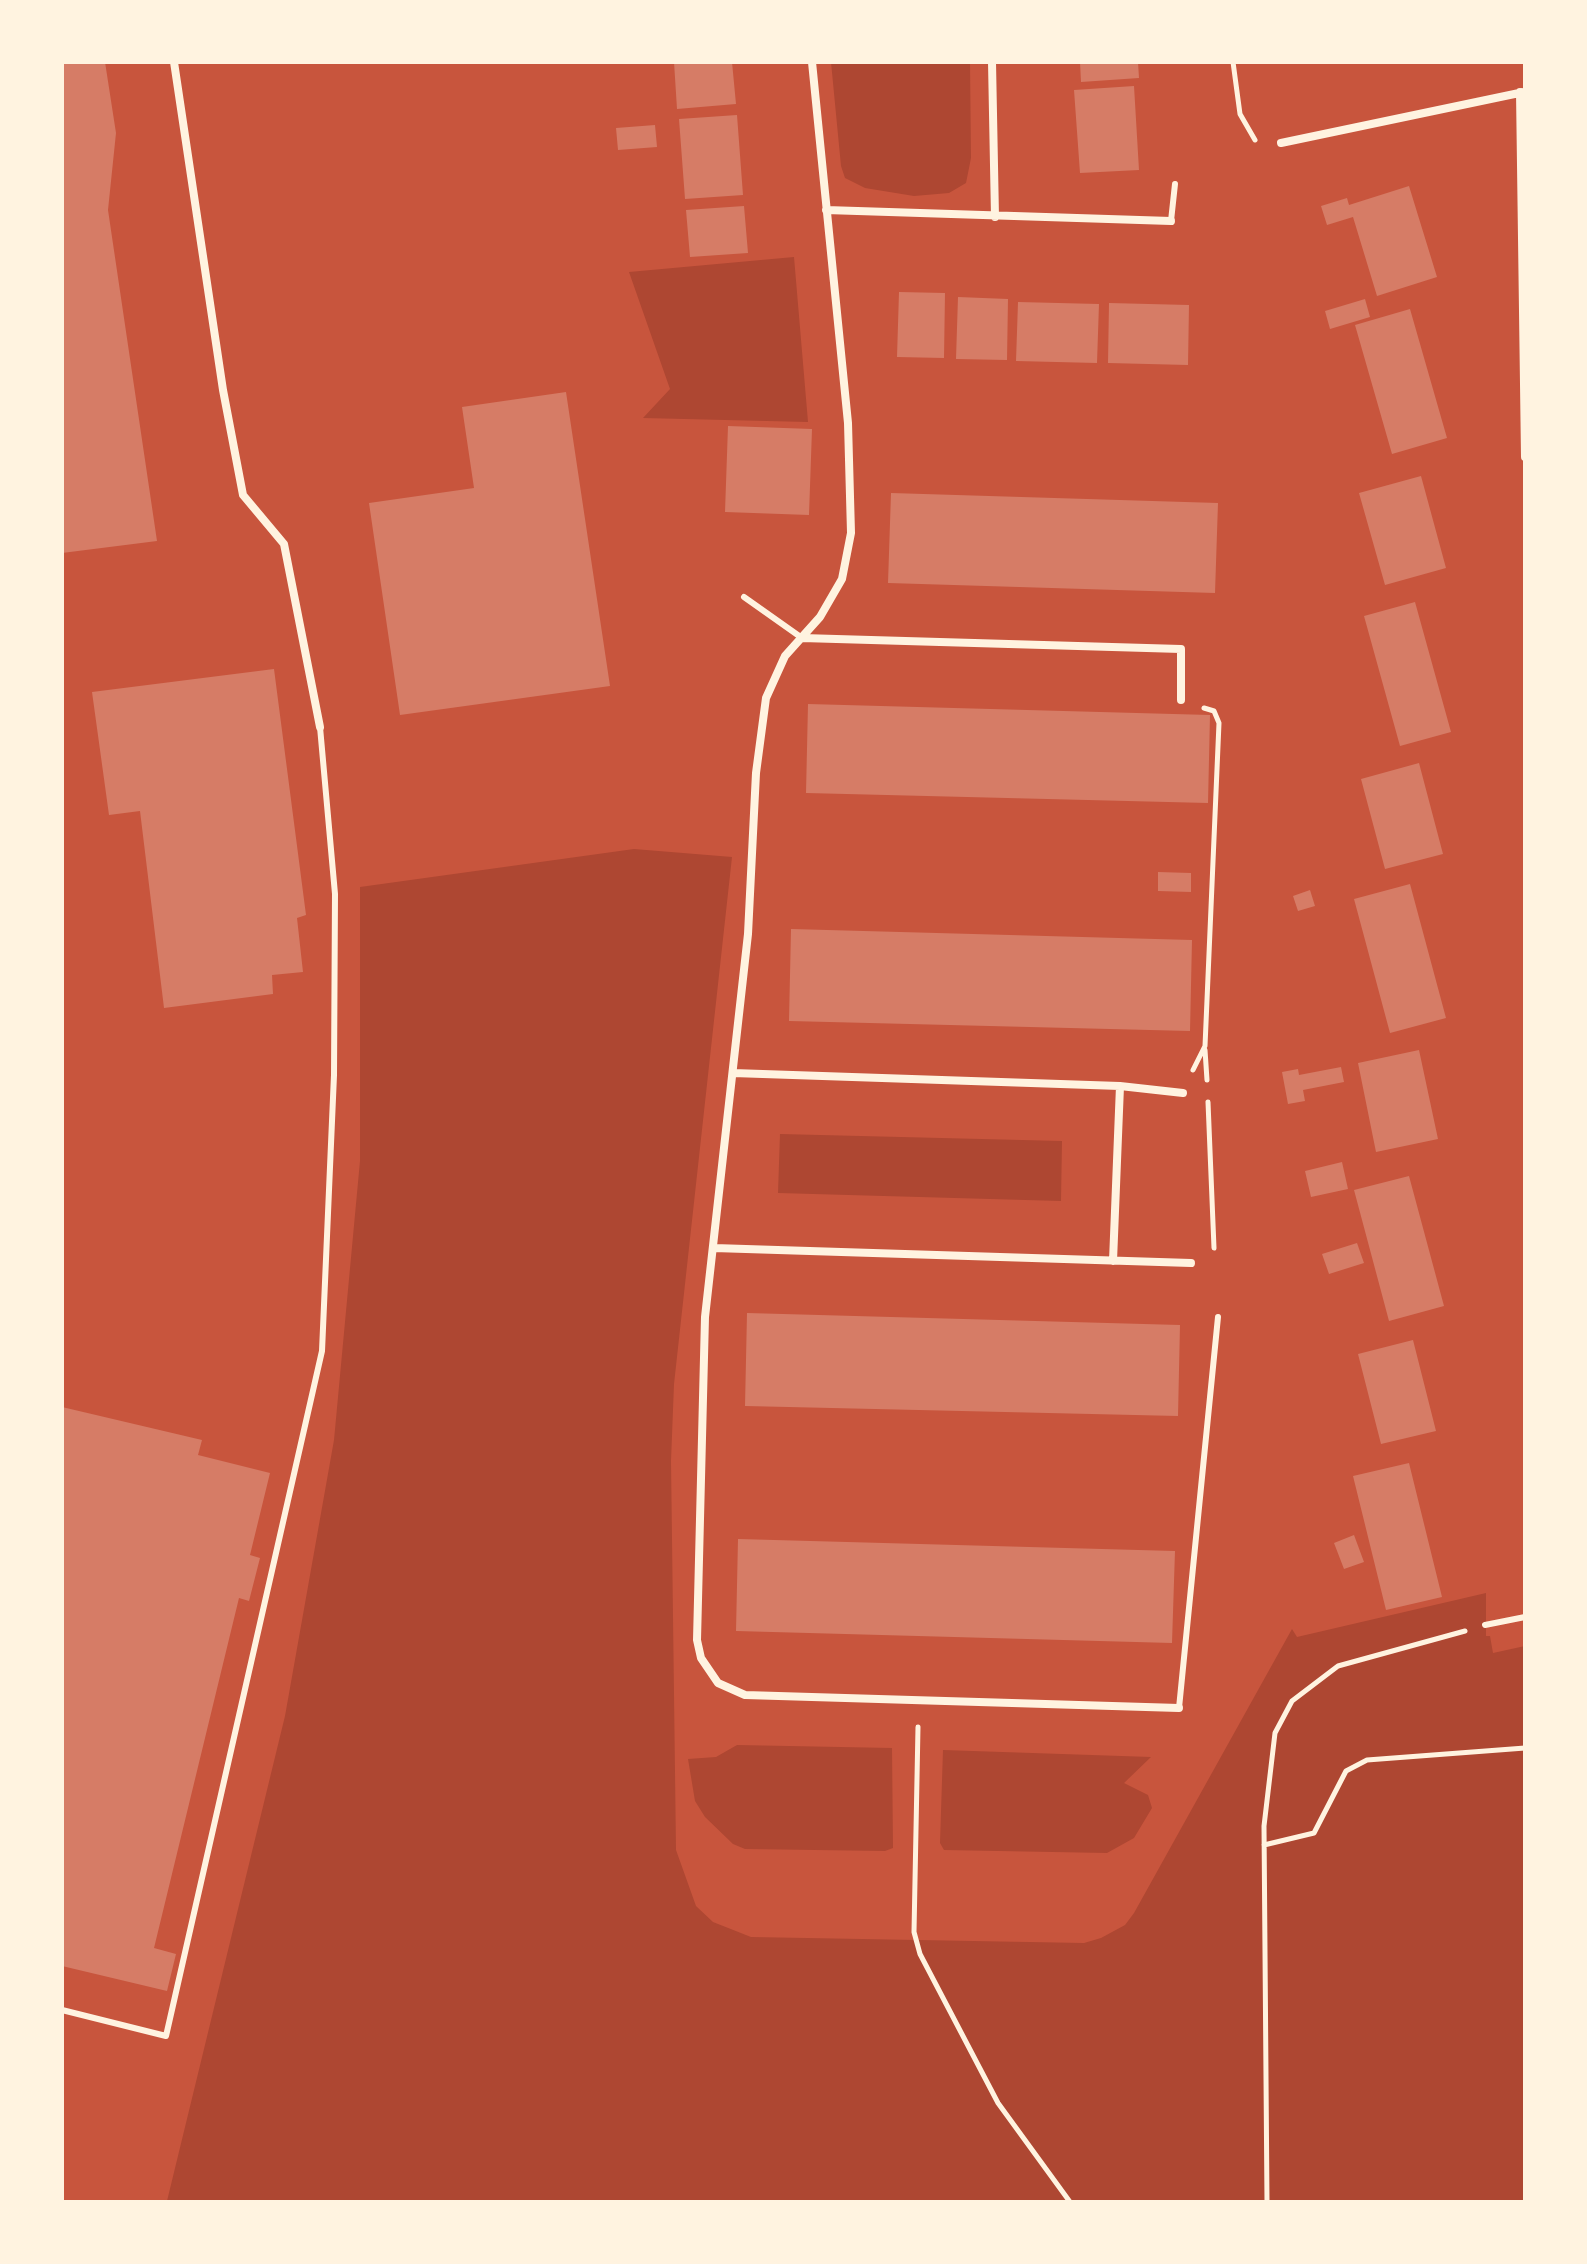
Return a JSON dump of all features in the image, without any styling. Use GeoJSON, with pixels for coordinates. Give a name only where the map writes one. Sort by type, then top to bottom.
{"type":"FeatureCollection","features":[{"type":"Feature","properties":{"kind":"street"},"geometry":{"type":"LineString","coordinates":[[174,62],[223,390],[243,495],[284,544],[320,727]]}},
{"type":"Feature","properties":{"kind":"street"},"geometry":{"type":"LineString","coordinates":[[812,62],[848,423],[852,500],[848,558],[829,602],[785,656],[766,698],[756,773],[748,934],[704,1347],[697,1640],[701,1658],[718,1683],[745,1695],[1179,1708]]}},
{"type":"Feature","properties":{"kind":"street"},"geometry":{"type":"LineString","coordinates":[[992,62],[995,217]]}},
{"type":"Feature","properties":{"kind":"street"},"geometry":{"type":"LineString","coordinates":[[1281,143],[1522,92],[1525,457]]}},
{"type":"Feature","properties":{"kind":"street"},"geometry":{"type":"LineString","coordinates":[[826,210],[1171,221]]}},
{"type":"Feature","properties":{"kind":"street"},"geometry":{"type":"LineString","coordinates":[[802,638],[1181,649],[1181,700]]}},
{"type":"Feature","properties":{"kind":"street"},"geometry":{"type":"LineString","coordinates":[[733,1073],[1120,1086],[1183,1093]]}},
{"type":"Feature","properties":{"kind":"street"},"geometry":{"type":"LineString","coordinates":[[1113,1261],[1120,1086]]}},
{"type":"Feature","properties":{"kind":"street"},"geometry":{"type":"LineString","coordinates":[[714,1248],[1191,1263]]}},
{"type":"Feature","properties":{"kind":"lane"},"geometry":{"type":"LineString","coordinates":[[1171,221],[1175,184]]}},
{"type":"Feature","properties":{"kind":"lane"},"geometry":{"type":"LineString","coordinates":[[744,597],[802,638]]}},
{"type":"Feature","properties":{"kind":"lane"},"geometry":{"type":"LineString","coordinates":[[62,2010],[166,2036],[322,1351],[334,1075],[335,894],[320,727]]}},
{"type":"Feature","properties":{"kind":"lane"},"geometry":{"type":"LineString","coordinates":[[1179,1708],[1218,1317]]}},
{"type":"Feature","properties":{"kind":"lane"},"geometry":{"type":"LineString","coordinates":[[1485,1625],[1525,1617]]}},
{"type":"Feature","properties":{"kind":"path"},"geometry":{"type":"LineString","coordinates":[[1233,62],[1240,114],[1254,140],[1267,145],[1281,143]]}},
{"type":"Feature","properties":{"kind":"path"},"geometry":{"type":"LineString","coordinates":[[1181,700],[1214,711],[1219,723],[1205,1046],[1215,1264]]}},
{"type":"Feature","properties":{"kind":"path"},"geometry":{"type":"LineString","coordinates":[[1183,1093],[1205,1046]]}},
{"type":"Feature","properties":{"kind":"path"},"geometry":{"type":"LineString","coordinates":[[1267,2202],[1264,1845],[1275,1733],[1292,1701],[1338,1666],[1485,1625]]}},
{"type":"Feature","properties":{"kind":"path"},"geometry":{"type":"LineString","coordinates":[[919,1700],[914,1932],[920,1954],[998,2103],[1070,2202]]}},
{"type":"Feature","properties":{"kind":"path"},"geometry":{"type":"LineString","coordinates":[[1264,1845],[1314,1833],[1346,1771],[1367,1760],[1525,1748]]}},
{"type":"Feature","properties":{"kind":"shaded area"},"geometry":{"type":"Polygon","coordinates":[[[831,62],[970,62],[971,158],[966,183],[949,193],[914,196],[865,188],[845,178],[841,166],[831,62]]]}},
{"type":"Feature","properties":{"kind":"shaded area"},"geometry":{"type":"Polygon","coordinates":[[[794,257],[808,422],[643,418],[670,389],[629,272],[794,257]]]}},
{"type":"Feature","properties":{"kind":"shaded area"},"geometry":{"type":"Polygon","coordinates":[[[634,849],[732,857],[674,1384],[671,1461],[676,1850],[696,1906],[713,1922],[751,1937],[1084,1943],[1101,1938],[1125,1925],[1134,1913],[1292,1629],[1297,1637],[1486,1593],[1486,1636],[1490,1636],[1493,1653],[1525,1646],[1525,2202],[167,2201],[285,1716],[334,1440],[360,1161],[360,887],[634,849]]]}},
{"type":"Feature","properties":{"kind":"shaded area"},"geometry":{"type":"Polygon","coordinates":[[[780,1134],[1062,1141],[1061,1201],[778,1193],[780,1134]]]}},
{"type":"Feature","properties":{"kind":"shaded area"},"geometry":{"type":"Polygon","coordinates":[[[737,1745],[892,1748],[893,1848],[885,1851],[745,1849],[733,1844],[705,1817],[695,1801],[688,1759],[716,1757],[737,1745]]]}},
{"type":"Feature","properties":{"kind":"shaded area"},"geometry":{"type":"Polygon","coordinates":[[[943,1750],[1151,1757],[1124,1783],[1148,1795],[1152,1808],[1134,1838],[1107,1853],[944,1850],[940,1843],[943,1750]]]}},
{"type":"Feature","properties":{"kind":"building"},"geometry":{"type":"Polygon","coordinates":[[[62,62],[105,62],[116,133],[108,210],[157,541],[62,553],[62,62]]]}},
{"type":"Feature","properties":{"kind":"building"},"geometry":{"type":"Polygon","coordinates":[[[674,62],[732,62],[736,104],[677,109],[674,62]]]}},
{"type":"Feature","properties":{"kind":"building"},"geometry":{"type":"Polygon","coordinates":[[[1080,62],[1138,62],[1139,78],[1081,82],[1080,62]]]}},
{"type":"Feature","properties":{"kind":"building"},"geometry":{"type":"Polygon","coordinates":[[[1134,86],[1139,170],[1080,173],[1074,90],[1134,86]]]}},
{"type":"Feature","properties":{"kind":"building"},"geometry":{"type":"Polygon","coordinates":[[[737,115],[743,195],[685,199],[679,119],[737,115]]]}},
{"type":"Feature","properties":{"kind":"building"},"geometry":{"type":"Polygon","coordinates":[[[655,125],[657,147],[618,150],[616,128],[655,125]]]}},
{"type":"Feature","properties":{"kind":"building"},"geometry":{"type":"Polygon","coordinates":[[[1409,186],[1437,277],[1377,296],[1353,217],[1327,225],[1321,206],[1347,198],[1349,205],[1409,186]]]}},
{"type":"Feature","properties":{"kind":"building"},"geometry":{"type":"Polygon","coordinates":[[[744,206],[748,253],[690,257],[686,210],[744,206]]]}},
{"type":"Feature","properties":{"kind":"building"},"geometry":{"type":"Polygon","coordinates":[[[899,292],[945,293],[944,358],[897,357],[899,292]]]}},
{"type":"Feature","properties":{"kind":"building"},"geometry":{"type":"Polygon","coordinates":[[[958,297],[1008,299],[1007,360],[956,359],[958,297]]]}},
{"type":"Feature","properties":{"kind":"building"},"geometry":{"type":"Polygon","coordinates":[[[1365,299],[1370,317],[1330,329],[1325,311],[1365,299]]]}},
{"type":"Feature","properties":{"kind":"building"},"geometry":{"type":"Polygon","coordinates":[[[1018,302],[1099,304],[1097,363],[1016,361],[1018,302]]]}},
{"type":"Feature","properties":{"kind":"building"},"geometry":{"type":"Polygon","coordinates":[[[1109,303],[1189,305],[1188,365],[1108,363],[1109,303]]]}},
{"type":"Feature","properties":{"kind":"building"},"geometry":{"type":"Polygon","coordinates":[[[1410,309],[1447,438],[1392,454],[1355,325],[1410,309]]]}},
{"type":"Feature","properties":{"kind":"building"},"geometry":{"type":"Polygon","coordinates":[[[566,392],[610,686],[400,715],[369,503],[474,488],[462,407],[566,392]]]}},
{"type":"Feature","properties":{"kind":"building"},"geometry":{"type":"Polygon","coordinates":[[[728,426],[812,429],[809,515],[725,512],[728,426]]]}},
{"type":"Feature","properties":{"kind":"building"},"geometry":{"type":"Polygon","coordinates":[[[1421,476],[1446,568],[1385,585],[1359,493],[1421,476]]]}},
{"type":"Feature","properties":{"kind":"building"},"geometry":{"type":"Polygon","coordinates":[[[891,493],[1218,503],[1215,593],[888,583],[891,493]]]}},
{"type":"Feature","properties":{"kind":"building"},"geometry":{"type":"Polygon","coordinates":[[[1415,602],[1451,732],[1400,746],[1364,616],[1415,602]]]}},
{"type":"Feature","properties":{"kind":"building"},"geometry":{"type":"Polygon","coordinates":[[[274,669],[306,915],[297,918],[303,972],[272,975],[273,994],[164,1008],[140,811],[109,815],[92,692],[274,669]]]}},
{"type":"Feature","properties":{"kind":"building"},"geometry":{"type":"Polygon","coordinates":[[[808,704],[1210,715],[1208,803],[806,793],[808,704]]]}},
{"type":"Feature","properties":{"kind":"building"},"geometry":{"type":"Polygon","coordinates":[[[1419,763],[1443,854],[1385,869],[1361,779],[1419,763]]]}},
{"type":"Feature","properties":{"kind":"building"},"geometry":{"type":"Polygon","coordinates":[[[1158,872],[1191,873],[1191,892],[1158,891],[1158,872]]]}},
{"type":"Feature","properties":{"kind":"building"},"geometry":{"type":"Polygon","coordinates":[[[1410,884],[1446,1018],[1390,1033],[1354,899],[1410,884]]]}},
{"type":"Feature","properties":{"kind":"building"},"geometry":{"type":"Polygon","coordinates":[[[1310,890],[1315,906],[1298,911],[1293,896],[1310,890]]]}},
{"type":"Feature","properties":{"kind":"building"},"geometry":{"type":"Polygon","coordinates":[[[791,929],[1192,940],[1190,1031],[789,1021],[791,929]]]}},
{"type":"Feature","properties":{"kind":"building"},"geometry":{"type":"Polygon","coordinates":[[[1419,1050],[1438,1139],[1376,1152],[1358,1063],[1419,1050]]]}},
{"type":"Feature","properties":{"kind":"building"},"geometry":{"type":"Polygon","coordinates":[[[1341,1067],[1344,1082],[1303,1090],[1305,1101],[1288,1104],[1282,1072],[1298,1069],[1299,1075],[1341,1067]]]}},
{"type":"Feature","properties":{"kind":"building"},"geometry":{"type":"Polygon","coordinates":[[[1342,1162],[1348,1189],[1311,1197],[1305,1171],[1342,1162]]]}},
{"type":"Feature","properties":{"kind":"building"},"geometry":{"type":"Polygon","coordinates":[[[1409,1176],[1444,1306],[1389,1321],[1354,1190],[1409,1176]]]}},
{"type":"Feature","properties":{"kind":"building"},"geometry":{"type":"Polygon","coordinates":[[[1357,1243],[1364,1263],[1329,1274],[1322,1254],[1357,1243]]]}},
{"type":"Feature","properties":{"kind":"building"},"geometry":{"type":"Polygon","coordinates":[[[747,1313],[1180,1325],[1178,1416],[745,1406],[747,1313]]]}},
{"type":"Feature","properties":{"kind":"building"},"geometry":{"type":"Polygon","coordinates":[[[1413,1340],[1436,1431],[1381,1444],[1358,1354],[1413,1340]]]}},
{"type":"Feature","properties":{"kind":"building"},"geometry":{"type":"Polygon","coordinates":[[[62,1407],[202,1440],[198,1455],[270,1473],[250,1555],[260,1558],[249,1601],[239,1598],[154,1948],[176,1954],[167,1991],[62,1966],[62,1407]]]}},
{"type":"Feature","properties":{"kind":"building"},"geometry":{"type":"Polygon","coordinates":[[[1409,1463],[1442,1597],[1386,1610],[1353,1476],[1409,1463]]]}},
{"type":"Feature","properties":{"kind":"building"},"geometry":{"type":"Polygon","coordinates":[[[1354,1535],[1364,1562],[1344,1569],[1334,1543],[1354,1535]]]}},
{"type":"Feature","properties":{"kind":"building"},"geometry":{"type":"Polygon","coordinates":[[[738,1539],[1175,1551],[1172,1643],[736,1631],[738,1539]]]}}]}
